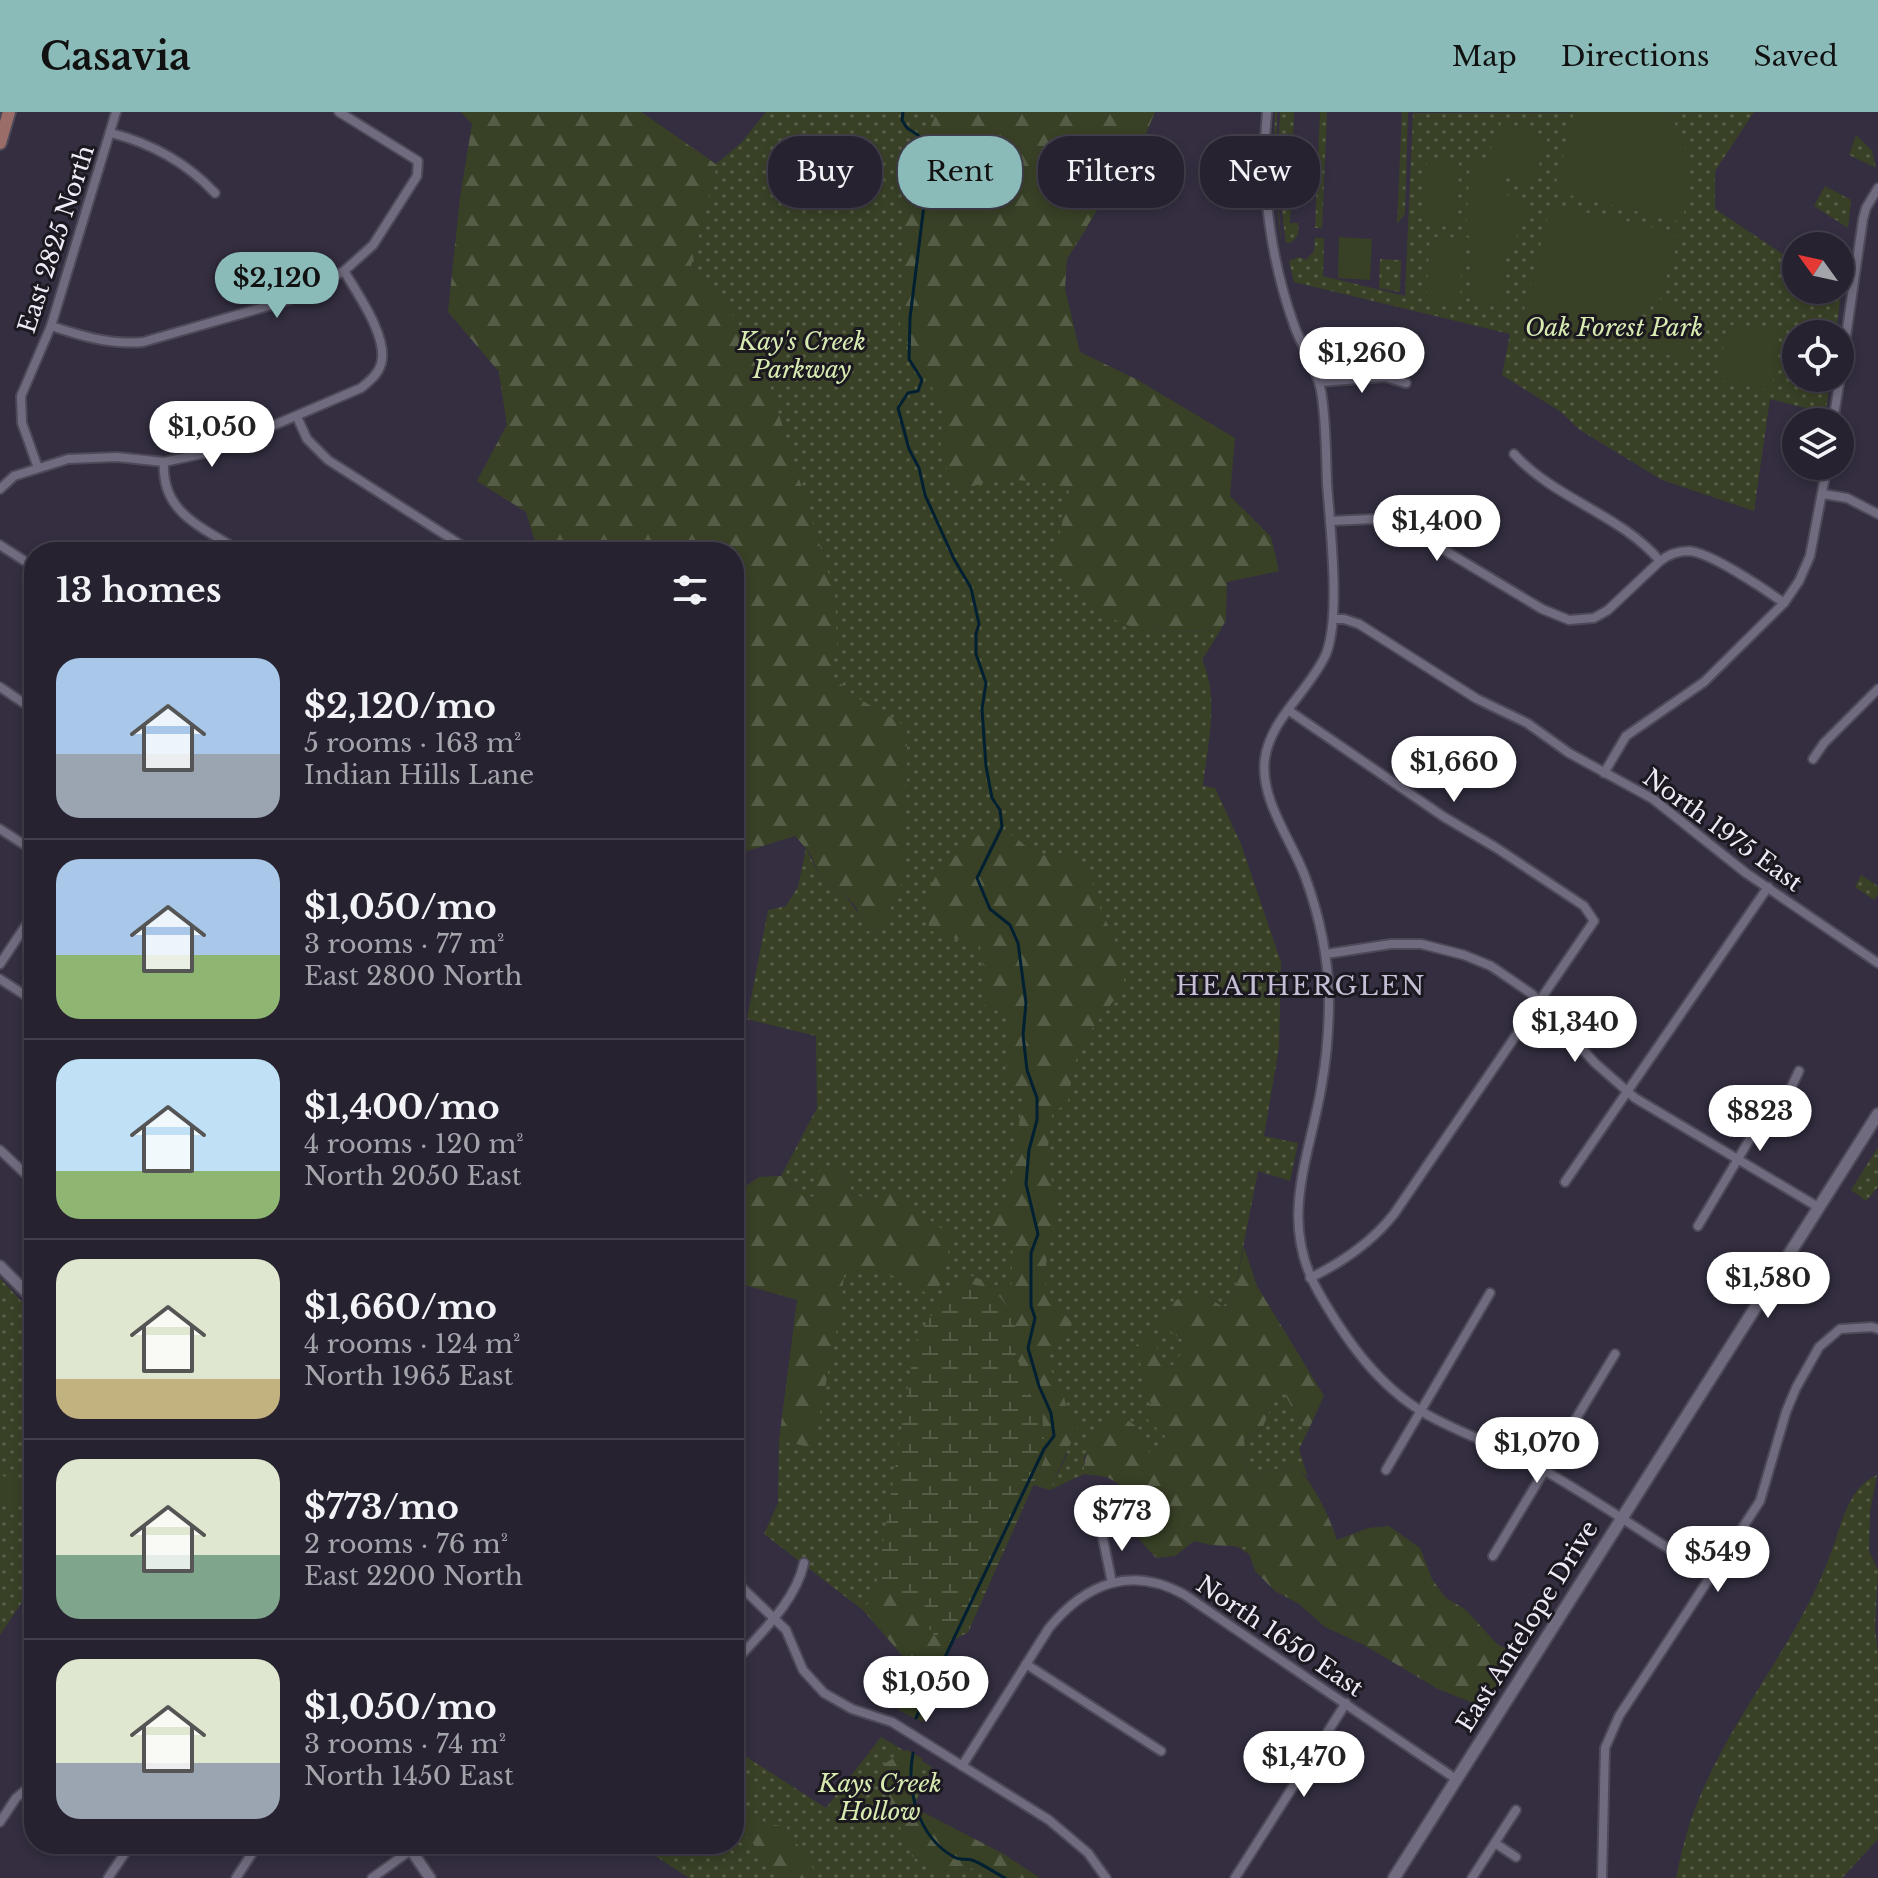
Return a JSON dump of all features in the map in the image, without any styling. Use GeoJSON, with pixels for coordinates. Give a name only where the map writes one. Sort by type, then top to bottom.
{"type":"FeatureCollection","features":[{"type":"Feature","properties":{"kind":"main road"},"geometry":{"type":"LineString","coordinates":[[0,143],[9,112]]}},
{"type":"Feature","properties":{"kind":"main road","name":"East Antelope Drive"},"geometry":{"type":"LineString","coordinates":[[1394,1878],[1878,1114]]}},
{"type":"Feature","properties":{"kind":"street","name":"East 2825 North"},"geometry":{"type":"LineString","coordinates":[[38,468],[22,423],[21,396],[51,326],[116,112]]}},
{"type":"Feature","properties":{"kind":"street"},"geometry":{"type":"LineString","coordinates":[[51,326],[100,341],[122,344],[143,342],[289,300],[344,271],[373,245],[417,176],[418,161],[339,112]]}},
{"type":"Feature","properties":{"kind":"street"},"geometry":{"type":"LineString","coordinates":[[1267,112],[1266,189],[1276,261],[1295,328],[1322,395],[1333,619],[1325,656],[1288,710],[1269,743],[1265,760],[1272,802],[1305,876],[1326,954],[1329,1030],[1322,1085],[1299,1188],[1298,1240],[1310,1278],[1346,1339],[1380,1377],[1422,1411],[1496,1444],[1546,1472],[1711,1576]]}},
{"type":"Feature","properties":{"kind":"street"},"geometry":{"type":"LineString","coordinates":[[111,133],[160,151],[198,174],[215,193]]}},
{"type":"Feature","properties":{"kind":"street"},"geometry":{"type":"LineString","coordinates":[[1849,320],[1866,208],[1878,188]]}},
{"type":"Feature","properties":{"kind":"street"},"geometry":{"type":"LineString","coordinates":[[0,489],[14,476],[68,459],[92,457],[164,462],[211,452],[361,388],[381,366],[382,349],[377,329],[344,271]]}},
{"type":"Feature","properties":{"kind":"street"},"geometry":{"type":"LineString","coordinates":[[1319,382],[1385,377],[1406,383]]}},
{"type":"Feature","properties":{"kind":"street"},"geometry":{"type":"LineString","coordinates":[[297,417],[307,439],[328,460],[456,542]]}},
{"type":"Feature","properties":{"kind":"street"},"geometry":{"type":"LineString","coordinates":[[1514,454],[1530,472],[1629,534],[1660,561]]}},
{"type":"Feature","properties":{"kind":"street"},"geometry":{"type":"LineString","coordinates":[[164,462],[165,488],[171,502],[183,514],[226,542]]}},
{"type":"Feature","properties":{"kind":"street"},"geometry":{"type":"LineString","coordinates":[[1604,773],[1626,736],[1704,682],[1784,603],[1799,581],[1810,556],[1825,480]]}},
{"type":"Feature","properties":{"kind":"street"},"geometry":{"type":"LineString","coordinates":[[1823,494],[1857,501],[1878,514]]}},
{"type":"Feature","properties":{"kind":"street"},"geometry":{"type":"LineString","coordinates":[[1330,521],[1372,519],[1401,524],[1542,609],[1569,620],[1594,618],[1608,610],[1660,561],[1677,552],[1692,551],[1706,555],[1784,603]]}},
{"type":"Feature","properties":{"kind":"street"},"geometry":{"type":"LineString","coordinates":[[0,545],[24,561]]}},
{"type":"Feature","properties":{"kind":"street","name":"North 1975 East"},"geometry":{"type":"LineString","coordinates":[[1333,619],[1359,624],[1477,699],[1527,723],[1569,753],[1653,799],[1768,887],[1878,963]]}},
{"type":"Feature","properties":{"kind":"street"},"geometry":{"type":"LineString","coordinates":[[0,687],[24,703]]}},
{"type":"Feature","properties":{"kind":"street"},"geometry":{"type":"LineString","coordinates":[[1813,759],[1824,743],[1878,689]]}},
{"type":"Feature","properties":{"kind":"street"},"geometry":{"type":"LineString","coordinates":[[1288,710],[1444,817],[1584,906],[1594,921],[1381,1230],[1336,1265],[1310,1278]]}},
{"type":"Feature","properties":{"kind":"street"},"geometry":{"type":"LineString","coordinates":[[0,829],[24,845]]}},
{"type":"Feature","properties":{"kind":"street"},"geometry":{"type":"LineString","coordinates":[[1565,1182],[1768,887]]}},
{"type":"Feature","properties":{"kind":"street"},"geometry":{"type":"LineString","coordinates":[[0,964],[24,928]]}},
{"type":"Feature","properties":{"kind":"street"},"geometry":{"type":"LineString","coordinates":[[1326,954],[1391,944],[1421,944],[1491,966],[1540,1002],[1595,1063],[1627,1092],[1818,1207]]}},
{"type":"Feature","properties":{"kind":"street"},"geometry":{"type":"LineString","coordinates":[[0,979],[24,995]]}},
{"type":"Feature","properties":{"kind":"street"},"geometry":{"type":"LineString","coordinates":[[1698,1226],[1763,1121],[1790,1090],[1799,1071]]}},
{"type":"Feature","properties":{"kind":"street"},"geometry":{"type":"LineString","coordinates":[[0,1150],[24,1173]]}},
{"type":"Feature","properties":{"kind":"street"},"geometry":{"type":"LineString","coordinates":[[0,1266],[24,1290]]}},
{"type":"Feature","properties":{"kind":"street"},"geometry":{"type":"LineString","coordinates":[[1386,1470],[1490,1293]]}},
{"type":"Feature","properties":{"kind":"street"},"geometry":{"type":"LineString","coordinates":[[1602,1878],[1605,1748],[1619,1716],[1760,1501],[1786,1412],[1819,1347],[1840,1329],[1878,1329]]}},
{"type":"Feature","properties":{"kind":"street"},"geometry":{"type":"LineString","coordinates":[[1493,1556],[1615,1354]]}},
{"type":"Feature","properties":{"kind":"street"},"geometry":{"type":"LineString","coordinates":[[962,1766],[1049,1628],[1073,1601],[1112,1583],[1101,1529]]}},
{"type":"Feature","properties":{"kind":"street"},"geometry":{"type":"LineString","coordinates":[[744,1652],[797,1587],[804,1563]]}},
{"type":"Feature","properties":{"kind":"street","name":"North 1650 East"},"geometry":{"type":"LineString","coordinates":[[1112,1583],[1133,1579],[1171,1587],[1456,1779]]}},
{"type":"Feature","properties":{"kind":"street"},"geometry":{"type":"LineString","coordinates":[[744,1590],[792,1640],[803,1670],[824,1693],[852,1709],[892,1722],[1067,1834],[1088,1853],[1106,1878]]}},
{"type":"Feature","properties":{"kind":"street"},"geometry":{"type":"LineString","coordinates":[[1026,1664],[1161,1751]]}},
{"type":"Feature","properties":{"kind":"street"},"geometry":{"type":"LineString","coordinates":[[1235,1878],[1346,1703]]}},
{"type":"Feature","properties":{"kind":"street"},"geometry":{"type":"LineString","coordinates":[[0,1822],[24,1791]]}},
{"type":"Feature","properties":{"kind":"street"},"geometry":{"type":"LineString","coordinates":[[1472,1878],[1516,1810]]}},
{"type":"Feature","properties":{"kind":"street"},"geometry":{"type":"LineString","coordinates":[[1495,1843],[1516,1857]]}},
{"type":"Feature","properties":{"kind":"street"},"geometry":{"type":"LineString","coordinates":[[108,1878],[124,1854]]}},
{"type":"Feature","properties":{"kind":"street"},"geometry":{"type":"LineString","coordinates":[[236,1878],[252,1854]]}},
{"type":"Feature","properties":{"kind":"street"},"geometry":{"type":"LineString","coordinates":[[372,1878],[401,1854]]}},
{"type":"Feature","properties":{"kind":"street"},"geometry":{"type":"LineString","coordinates":[[414,1854],[430,1878]]}},
{"type":"Feature","properties":{"kind":"green space"},"geometry":{"type":"Polygon","coordinates":[[[461,112],[641,112],[717,165],[690,270],[731,312],[762,360],[835,594],[837,644],[831,676],[856,697],[907,727],[902,827],[907,851],[902,883],[877,938],[866,929],[856,907],[844,894],[821,879],[810,853],[795,836],[744,852],[744,542],[535,542],[526,512],[477,481],[507,425],[500,373],[448,312],[460,197],[472,124],[461,112]]]}},
{"type":"Feature","properties":{"kind":"green space","name":"Kay's Creek Parkway"},"geometry":{"type":"Polygon","coordinates":[[[549,112],[641,112],[716,164],[741,143],[766,112],[1108,112],[1104,136],[1038,136],[1038,208],[1094,208],[1092,219],[1010,351],[1146,632],[1220,631],[1202,660],[1211,706],[1203,786],[1215,788],[1241,844],[1281,962],[1279,1047],[1264,1136],[1298,1143],[1290,1181],[1258,1171],[1235,1288],[1223,1307],[1208,1298],[1217,1488],[1483,1707],[1088,1449],[1084,1457],[1084,1474],[1050,1490],[1068,1453],[1045,1458],[968,1632],[952,1641],[898,1710],[913,1668],[864,1611],[764,1534],[778,1503],[779,1440],[872,1200],[852,1194],[845,1171],[816,1173],[817,1196],[805,1198],[781,1176],[817,1108],[816,1036],[747,1019],[768,910],[786,906],[798,887],[806,848],[821,879],[844,894],[877,938],[895,897],[760,815],[744,653],[744,542],[698,542],[477,481],[507,425],[499,373],[549,112]]]}},
{"type":"Feature","properties":{"kind":"green space"},"geometry":{"type":"Polygon","coordinates":[[[937,112],[1155,112],[1145,136],[1038,136],[1038,208],[1099,208],[1067,257],[1065,289],[1080,352],[1136,379],[1235,438],[1230,496],[1271,537],[1279,571],[1227,582],[1226,620],[1220,631],[1145,632],[1100,614],[1054,559],[1070,487],[1002,480],[962,491],[949,476],[939,438],[946,412],[900,331],[904,208],[1022,208],[1022,136],[927,136],[937,112]]]}},
{"type":"Feature","properties":{"kind":"green space"},"geometry":{"type":"Polygon","coordinates":[[[1275,112],[1277,112],[1277,136],[1274,136],[1275,112]]]}},
{"type":"Feature","properties":{"kind":"green space"},"geometry":{"type":"Polygon","coordinates":[[[1280,112],[1294,112],[1293,136],[1279,136],[1280,112]]]}},
{"type":"Feature","properties":{"kind":"green space"},"geometry":{"type":"Polygon","coordinates":[[[1320,112],[1327,112],[1322,228],[1315,228],[1316,208],[1320,208],[1320,112]]]}},
{"type":"Feature","properties":{"kind":"green space"},"geometry":{"type":"Polygon","coordinates":[[[1402,112],[1408,112],[1405,214],[1397,224],[1402,112]]]}},
{"type":"Feature","properties":{"kind":"green space"},"geometry":{"type":"Polygon","coordinates":[[[1574,112],[1668,112],[1683,140],[1690,166],[1689,192],[1681,222],[1561,193],[1556,184],[1574,112]]]}},
{"type":"Feature","properties":{"kind":"green space","name":"Oak Forest Park"},"geometry":{"type":"Polygon","coordinates":[[[1754,112],[1715,171],[1715,209],[1782,254],[1782,304],[1840,304],[1838,320],[1782,320],[1782,392],[1828,392],[1827,408],[1806,408],[1770,399],[1754,511],[1662,480],[1580,430],[1561,412],[1502,375],[1510,334],[1294,282],[1289,261],[1299,257],[1306,260],[1314,251],[1315,238],[1324,238],[1323,276],[1405,296],[1413,113],[1754,112]]]}},
{"type":"Feature","properties":{"kind":"green space"},"geometry":{"type":"Polygon","coordinates":[[[1502,121],[1547,138],[1535,179],[1526,184],[1503,175],[1502,194],[1522,198],[1528,207],[1511,252],[1506,251],[1503,305],[1470,304],[1473,238],[1466,235],[1470,161],[1486,161],[1502,121]]]}},
{"type":"Feature","properties":{"kind":"green space"},"geometry":{"type":"Polygon","coordinates":[[[1856,135],[1872,151],[1876,168],[1849,155],[1856,135]]]}},
{"type":"Feature","properties":{"kind":"green space"},"geometry":{"type":"Polygon","coordinates":[[[1427,160],[1459,160],[1456,226],[1423,225],[1427,160]]]}},
{"type":"Feature","properties":{"kind":"green space"},"geometry":{"type":"Polygon","coordinates":[[[1825,186],[1851,200],[1848,228],[1814,206],[1825,186]]]}},
{"type":"Feature","properties":{"kind":"green space"},"geometry":{"type":"Polygon","coordinates":[[[1557,206],[1678,233],[1672,263],[1660,288],[1644,308],[1624,323],[1601,333],[1575,338],[1547,339],[1518,334],[1549,211],[1557,206]]]}},
{"type":"Feature","properties":{"kind":"green space"},"geometry":{"type":"Polygon","coordinates":[[[1282,208],[1291,208],[1290,223],[1298,223],[1299,229],[1296,237],[1286,243],[1282,208]]]}},
{"type":"Feature","properties":{"kind":"green space"},"geometry":{"type":"Polygon","coordinates":[[[1339,237],[1372,239],[1370,280],[1338,278],[1339,237]]]}},
{"type":"Feature","properties":{"kind":"green space"},"geometry":{"type":"Polygon","coordinates":[[[1430,237],[1463,238],[1460,303],[1426,302],[1430,237]]]}},
{"type":"Feature","properties":{"kind":"green space"},"geometry":{"type":"Polygon","coordinates":[[[1380,259],[1401,260],[1400,292],[1379,288],[1380,259]]]}},
{"type":"Feature","properties":{"kind":"green space"},"geometry":{"type":"Polygon","coordinates":[[[1658,298],[1704,319],[1684,362],[1639,342],[1658,298]]]}},
{"type":"Feature","properties":{"kind":"green space"},"geometry":{"type":"Polygon","coordinates":[[[1728,325],[1780,330],[1772,391],[1722,381],[1718,373],[1728,325]]]}},
{"type":"Feature","properties":{"kind":"green space"},"geometry":{"type":"Polygon","coordinates":[[[984,830],[1013,835],[1037,856],[1071,852],[1091,878],[1101,910],[1120,951],[1125,986],[1085,1038],[1074,1065],[1068,1101],[1052,1115],[1046,1162],[1055,1191],[1055,1224],[1047,1248],[1045,1295],[1073,1323],[1058,1344],[1043,1355],[1063,1393],[1068,1414],[1078,1427],[1050,1490],[1027,1483],[944,1312],[953,1287],[964,1273],[1011,1291],[1013,1241],[991,1227],[991,1216],[1009,1196],[1023,1096],[1007,1069],[1006,1049],[1012,1016],[984,1006],[985,975],[980,946],[928,930],[931,909],[928,890],[939,871],[984,830]]]}},
{"type":"Feature","properties":{"kind":"green space"},"geometry":{"type":"Polygon","coordinates":[[[1861,875],[1878,886],[1874,900],[1855,887],[1861,875]]]}},
{"type":"Feature","properties":{"kind":"green space"},"geometry":{"type":"Polygon","coordinates":[[[1878,1147],[1878,1187],[1866,1201],[1851,1190],[1878,1147]]]}},
{"type":"Feature","properties":{"kind":"green space"},"geometry":{"type":"Polygon","coordinates":[[[830,1166],[845,1171],[852,1194],[872,1200],[892,1193],[952,1236],[941,1284],[930,1295],[889,1274],[844,1275],[840,1313],[813,1448],[779,1440],[797,1300],[744,1285],[744,1187],[759,1177],[781,1176],[805,1198],[816,1196],[815,1173],[830,1166]]]}},
{"type":"Feature","properties":{"kind":"green space"},"geometry":{"type":"Polygon","coordinates":[[[1244,1247],[1257,1286],[1324,1396],[1307,1433],[1280,1386],[1262,1429],[1244,1439],[1248,1475],[1296,1465],[1320,1501],[1337,1540],[1368,1528],[1389,1526],[1420,1548],[1432,1579],[1445,1597],[1466,1610],[1498,1645],[1516,1653],[1483,1707],[1438,1689],[1364,1645],[1325,1627],[1299,1604],[1275,1591],[1255,1571],[1247,1547],[1194,1541],[1175,1556],[1156,1558],[1124,1516],[1119,1484],[1107,1477],[1084,1474],[1087,1449],[1105,1420],[1115,1417],[1139,1429],[1152,1458],[1165,1446],[1166,1437],[1144,1416],[1151,1403],[1145,1388],[1147,1380],[1134,1348],[1145,1335],[1155,1338],[1161,1364],[1167,1369],[1175,1363],[1187,1344],[1161,1324],[1176,1300],[1201,1293],[1223,1307],[1235,1288],[1244,1247]]]}},
{"type":"Feature","properties":{"kind":"green space"},"geometry":{"type":"Polygon","coordinates":[[[0,1278],[24,1304],[24,1599],[0,1635],[0,1278]]]}},
{"type":"Feature","properties":{"kind":"green space"},"geometry":{"type":"Polygon","coordinates":[[[964,1283],[981,1286],[1000,1297],[1010,1310],[1017,1332],[1015,1352],[1029,1393],[1042,1411],[1045,1458],[968,1632],[952,1641],[936,1637],[929,1628],[934,1618],[925,1606],[876,1587],[915,1344],[935,1310],[964,1283]]]}},
{"type":"Feature","properties":{"kind":"green space"},"geometry":{"type":"Polygon","coordinates":[[[1280,1385],[1307,1433],[1299,1449],[1308,1478],[1296,1465],[1248,1475],[1244,1439],[1262,1429],[1280,1385]]]}},
{"type":"Feature","properties":{"kind":"green space"},"geometry":{"type":"Polygon","coordinates":[[[0,1474],[24,1489],[24,1498],[16,1510],[0,1500],[0,1474]]]}},
{"type":"Feature","properties":{"kind":"green space"},"geometry":{"type":"Polygon","coordinates":[[[1877,1475],[1870,1511],[1869,1551],[1878,1570],[1875,1628],[1878,1656],[1878,1839],[1842,1878],[1676,1878],[1691,1820],[1720,1755],[1805,1611],[1853,1497],[1877,1475]]]}},
{"type":"Feature","properties":{"kind":"green space"},"geometry":{"type":"Polygon","coordinates":[[[876,1587],[925,1606],[934,1618],[929,1628],[936,1637],[952,1641],[923,1722],[898,1710],[913,1668],[864,1611],[876,1587]]]}},
{"type":"Feature","properties":{"kind":"green space","name":"Kays Creek Hollow"},"geometry":{"type":"Polygon","coordinates":[[[881,1737],[932,1767],[903,1830],[966,1866],[997,1878],[689,1878],[652,1854],[744,1854],[744,1755],[826,1808],[881,1737]]]}},
{"type":"Feature","properties":{"kind":"green space"},"geometry":{"type":"Polygon","coordinates":[[[907,1750],[922,1758],[913,1807],[1002,1853],[1040,1878],[997,1878],[966,1866],[940,1875],[912,1856],[891,1805],[882,1765],[907,1750]]]}},
{"type":"Feature","properties":{"kind":"green space"},"geometry":{"type":"Polygon","coordinates":[[[744,1774],[745,1775],[751,1790],[744,1796],[744,1774]]]}},
{"type":"Feature","properties":{"kind":"green space"},"geometry":{"type":"Polygon","coordinates":[[[744,1811],[761,1818],[767,1828],[775,1825],[786,1827],[814,1870],[815,1878],[775,1878],[758,1849],[746,1836],[744,1811]]]}},
{"type":"Feature","properties":{"kind":"waterway"},"geometry":{"type":"LineString","coordinates":[[903,112],[902,120],[907,128],[918,135],[929,165],[910,318],[909,359],[922,380],[918,391],[908,393],[898,408],[925,495],[971,588],[979,624],[976,654],[986,683],[982,709],[986,766],[1002,827],[977,878],[990,909],[1010,925],[1018,943],[1026,1003],[1023,1035],[1027,1070],[1037,1098],[1037,1120],[1029,1150],[1026,1184],[1038,1234],[1031,1253],[1031,1306],[1035,1318],[1028,1348],[1051,1413],[1054,1436],[1044,1449],[916,1718]]}},
{"type":"Feature","properties":{"kind":"waterway"},"geometry":{"type":"LineString","coordinates":[[913,1753],[913,1797],[931,1838],[954,1857],[972,1860],[1005,1878]]}},
{"type":"Feature","properties":{"kind":"district","name":"HEATHERGLEN"},"geometry":{"type":"Point","coordinates":[1301,986]}}]}
